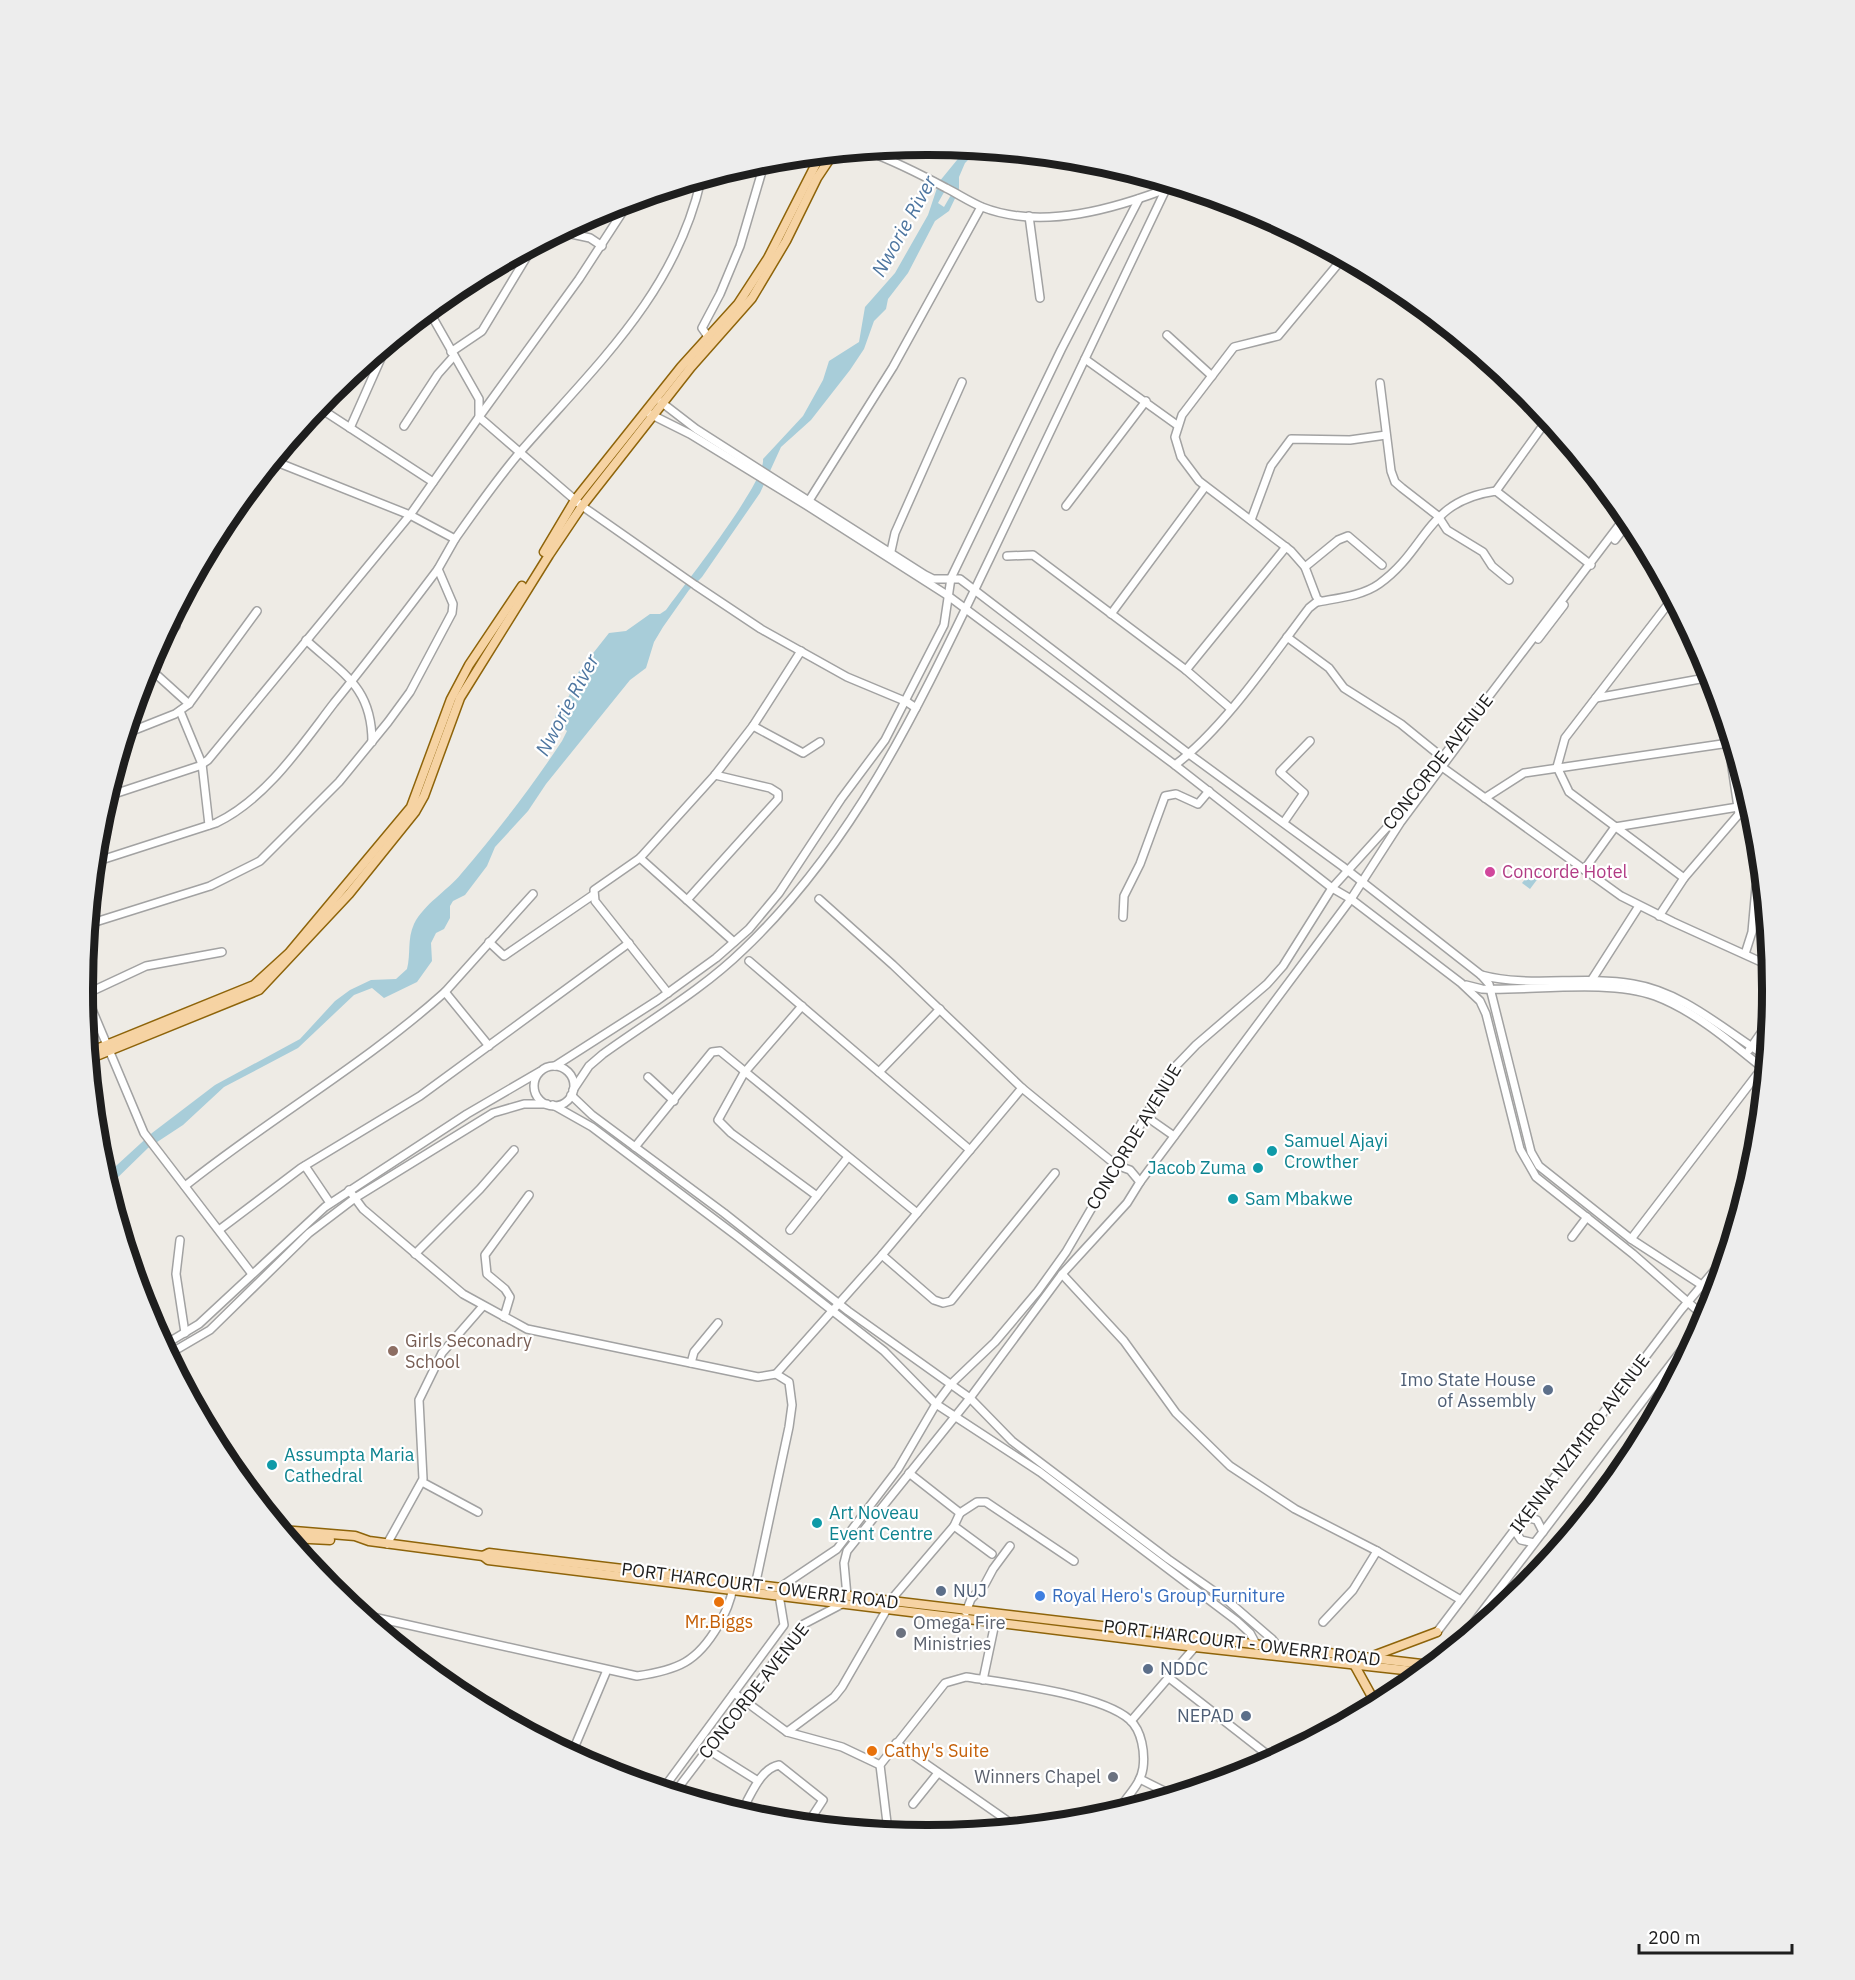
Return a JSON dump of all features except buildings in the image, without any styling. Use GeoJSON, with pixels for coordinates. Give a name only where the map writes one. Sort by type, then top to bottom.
{"type":"FeatureCollection","features":[{"type":"Feature","properties":{"kind":"main road"},"geometry":{"type":"LineString","coordinates":[[710,340],[743,310],[761,286],[817,178],[828,162]]}},
{"type":"Feature","properties":{"kind":"main road"},"geometry":{"type":"LineString","coordinates":[[95,1050],[254,986],[268,974],[316,921],[411,807],[458,684],[579,503],[738,304],[757,275],[816,163]]}},
{"type":"Feature","properties":{"kind":"main road"},"geometry":{"type":"LineString","coordinates":[[96,1054],[108,1046]]}},
{"type":"Feature","properties":{"kind":"main road"},"geometry":{"type":"LineString","coordinates":[[292,1531],[355,1536],[369,1541]]}},
{"type":"Feature","properties":{"kind":"main road"},"geometry":{"type":"LineString","coordinates":[[297,1536],[330,1540]]}},
{"type":"Feature","properties":{"kind":"main road"},"geometry":{"type":"LineString","coordinates":[[297,1537],[369,1541]]}},
{"type":"Feature","properties":{"kind":"main road","name":"PORT HARCOURT - OWERRI ROAD"},"geometry":{"type":"LineString","coordinates":[[369,1541],[483,1556],[489,1553],[506,1560],[888,1605],[966,1612],[1257,1648],[1278,1654],[1355,1666],[1409,1671]]}},
{"type":"Feature","properties":{"kind":"main road","name":"PORT HARCOURT - OWERRI ROAD"},"geometry":{"type":"LineString","coordinates":[[733,1587],[755,1587],[779,1592]]}},
{"type":"Feature","properties":{"kind":"main road","name":"PORT HARCOURT - OWERRI ROAD"},"geometry":{"type":"LineString","coordinates":[[888,1605],[995,1623],[1083,1628],[1195,1647],[1257,1648],[1277,1645],[1419,1664]]}},
{"type":"Feature","properties":{"kind":"main road"},"geometry":{"type":"LineString","coordinates":[[1366,1658],[1437,1632]]}},
{"type":"Feature","properties":{"kind":"main road"},"geometry":{"type":"LineString","coordinates":[[1355,1666],[1372,1696]]}},
{"type":"Feature","properties":{"kind":"street"},"geometry":{"type":"LineString","coordinates":[[880,157],[935,182],[981,207],[1029,216],[1090,212],[1163,190]]}},
{"type":"Feature","properties":{"kind":"street"},"geometry":{"type":"LineString","coordinates":[[710,340],[702,328],[720,294],[740,246],[762,173]]}},
{"type":"Feature","properties":{"kind":"street"},"geometry":{"type":"LineString","coordinates":[[104,859],[233,815],[262,789],[351,682],[438,569],[455,539],[487,493],[521,451],[599,365],[652,294],[684,237],[699,188]]}},
{"type":"Feature","properties":{"kind":"street"},"geometry":{"type":"LineString","coordinates":[[175,1350],[210,1330],[309,1233],[355,1198],[493,1113],[524,1104],[563,1103],[589,1066],[731,961],[768,925],[797,892],[858,809],[916,708],[966,609],[1165,191]]}},
{"type":"Feature","properties":{"kind":"street"},"geometry":{"type":"LineString","coordinates":[[171,1341],[199,1324],[330,1203],[467,1114],[539,1072],[555,1066],[668,993],[734,942],[779,893],[841,799],[885,740],[907,702],[944,625],[951,578],[1057,358],[1139,199]]}},
{"type":"Feature","properties":{"kind":"street"},"geometry":{"type":"LineString","coordinates":[[810,500],[893,367],[981,207]]}},
{"type":"Feature","properties":{"kind":"street"},"geometry":{"type":"LineString","coordinates":[[117,793],[202,764],[217,751],[410,514],[602,246],[623,214]]}},
{"type":"Feature","properties":{"kind":"street"},"geometry":{"type":"LineString","coordinates":[[1029,216],[1040,298]]}},
{"type":"Feature","properties":{"kind":"street"},"geometry":{"type":"LineString","coordinates":[[574,235],[590,238],[602,246]]}},
{"type":"Feature","properties":{"kind":"street"},"geometry":{"type":"LineString","coordinates":[[404,426],[452,354],[482,332],[525,259]]}},
{"type":"Feature","properties":{"kind":"street"},"geometry":{"type":"LineString","coordinates":[[1316,600],[1305,567],[1286,547],[1205,487],[1181,457],[1176,445],[1177,425],[1182,415],[1234,347],[1278,336],[1339,264]]}},
{"type":"Feature","properties":{"kind":"street"},"geometry":{"type":"LineString","coordinates":[[433,318],[479,399],[479,417]]}},
{"type":"Feature","properties":{"kind":"street"},"geometry":{"type":"LineString","coordinates":[[1167,335],[1212,376]]}},
{"type":"Feature","properties":{"kind":"street"},"geometry":{"type":"LineString","coordinates":[[1085,359],[1177,425]]}},
{"type":"Feature","properties":{"kind":"street"},"geometry":{"type":"LineString","coordinates":[[350,428],[379,361]]}},
{"type":"Feature","properties":{"kind":"street"},"geometry":{"type":"LineString","coordinates":[[891,551],[895,533],[962,382]]}},
{"type":"Feature","properties":{"kind":"street"},"geometry":{"type":"LineString","coordinates":[[1380,383],[1386,435],[1395,482],[1438,516],[1447,530],[1483,552],[1491,566],[1509,580]]}},
{"type":"Feature","properties":{"kind":"street"},"geometry":{"type":"LineString","coordinates":[[660,401],[769,480],[947,595],[1209,791],[1332,888],[1352,899],[1461,983],[1480,1001],[1486,1014],[1520,1149],[1532,1171],[1551,1190],[1587,1217],[1697,1311]]}},
{"type":"Feature","properties":{"kind":"street"},"geometry":{"type":"LineString","coordinates":[[1065,506],[1146,401]]}},
{"type":"Feature","properties":{"kind":"street"},"geometry":{"type":"LineString","coordinates":[[326,412],[433,482]]}},
{"type":"Feature","properties":{"kind":"street"},"geometry":{"type":"LineString","coordinates":[[650,413],[759,473]]}},
{"type":"Feature","properties":{"kind":"street"},"geometry":{"type":"LineString","coordinates":[[479,417],[579,503],[761,629],[847,677],[916,708]]}},
{"type":"Feature","properties":{"kind":"street"},"geometry":{"type":"LineString","coordinates":[[1174,765],[1189,754],[1230,708],[1316,600],[1367,591],[1380,584],[1438,516],[1462,499],[1496,491],[1542,426]]}},
{"type":"Feature","properties":{"kind":"street"},"geometry":{"type":"LineString","coordinates":[[1251,520],[1271,466],[1291,439],[1350,440],[1386,435]]}},
{"type":"Feature","properties":{"kind":"street"},"geometry":{"type":"LineString","coordinates":[[280,464],[410,514],[455,539]]}},
{"type":"Feature","properties":{"kind":"street"},"geometry":{"type":"LineString","coordinates":[[769,480],[810,500],[933,579],[960,579],[1189,754],[1346,869],[1481,975],[1490,989],[1531,1152],[1539,1166],[1631,1239],[1706,1287]]}},
{"type":"Feature","properties":{"kind":"street"},"geometry":{"type":"LineString","coordinates":[[1111,614],[1205,487]]}},
{"type":"Feature","properties":{"kind":"street"},"geometry":{"type":"LineString","coordinates":[[1496,491],[1591,565]]}},
{"type":"Feature","properties":{"kind":"street","name":"CONCORDE AVENUE"},"geometry":{"type":"LineString","coordinates":[[668,1783],[784,1625],[779,1592],[837,1549],[898,1469],[936,1404],[951,1384],[995,1342],[1038,1292],[1066,1252],[1144,1114],[1182,1059],[1278,972],[1346,869],[1395,818],[1443,758],[1620,524]]}},
{"type":"Feature","properties":{"kind":"street","name":"CONCORDE AVENUE"},"geometry":{"type":"LineString","coordinates":[[679,1786],[804,1623],[845,1600],[844,1563],[847,1551],[970,1398],[1062,1274],[1127,1203],[1174,1136],[1352,899],[1400,823],[1514,668],[1623,529]]}},
{"type":"Feature","properties":{"kind":"street"},"geometry":{"type":"LineString","coordinates":[[1305,567],[1338,540],[1347,536],[1382,566]]}},
{"type":"Feature","properties":{"kind":"street"},"geometry":{"type":"LineString","coordinates":[[1186,670],[1286,547]]}},
{"type":"Feature","properties":{"kind":"street"},"geometry":{"type":"LineString","coordinates":[[1007,556],[1033,555],[1186,670],[1230,708]]}},
{"type":"Feature","properties":{"kind":"street"},"geometry":{"type":"LineString","coordinates":[[96,922],[210,886],[251,868],[318,805],[372,742],[410,692],[452,613],[453,604],[438,569]]}},
{"type":"Feature","properties":{"kind":"street"},"geometry":{"type":"LineString","coordinates":[[1667,605],[1564,738],[1557,767],[1569,792],[1684,878]]}},
{"type":"Feature","properties":{"kind":"street"},"geometry":{"type":"LineString","coordinates":[[135,730],[180,711],[189,704],[257,611]]}},
{"type":"Feature","properties":{"kind":"street"},"geometry":{"type":"LineString","coordinates":[[1287,637],[1329,668],[1344,688],[1401,724],[1443,758]]}},
{"type":"Feature","properties":{"kind":"street"},"geometry":{"type":"LineString","coordinates":[[306,640],[351,682],[365,699],[370,712],[372,742]]}},
{"type":"Feature","properties":{"kind":"street"},"geometry":{"type":"LineString","coordinates":[[489,942],[504,956],[593,895],[594,890],[640,858],[715,775],[753,726],[801,651]]}},
{"type":"Feature","properties":{"kind":"street"},"geometry":{"type":"LineString","coordinates":[[156,674],[189,704]]}},
{"type":"Feature","properties":{"kind":"street"},"geometry":{"type":"LineString","coordinates":[[1596,698],[1701,679]]}},
{"type":"Feature","properties":{"kind":"street"},"geometry":{"type":"LineString","coordinates":[[180,711],[202,764],[209,825]]}},
{"type":"Feature","properties":{"kind":"street"},"geometry":{"type":"LineString","coordinates":[[753,726],[803,753],[820,742]]}},
{"type":"Feature","properties":{"kind":"street"},"geometry":{"type":"LineString","coordinates":[[1284,822],[1304,793],[1280,772],[1310,741]]}},
{"type":"Feature","properties":{"kind":"street"},"geometry":{"type":"LineString","coordinates":[[1485,798],[1524,773],[1725,744]]}},
{"type":"Feature","properties":{"kind":"street"},"geometry":{"type":"LineString","coordinates":[[1442,767],[1584,870],[1639,906],[1761,962]]}},
{"type":"Feature","properties":{"kind":"street"},"geometry":{"type":"LineString","coordinates":[[1659,916],[1684,878],[1738,810],[1733,769]]}},
{"type":"Feature","properties":{"kind":"street"},"geometry":{"type":"LineString","coordinates":[[687,900],[778,800],[774,790],[715,775]]}},
{"type":"Feature","properties":{"kind":"street"},"geometry":{"type":"LineString","coordinates":[[1123,917],[1124,896],[1140,864],[1165,796],[1176,794],[1198,804],[1209,791]]}},
{"type":"Feature","properties":{"kind":"street"},"geometry":{"type":"LineString","coordinates":[[1584,870],[1615,826],[1738,810],[1743,812]]}},
{"type":"Feature","properties":{"kind":"street"},"geometry":{"type":"LineString","coordinates":[[640,858],[734,942]]}},
{"type":"Feature","properties":{"kind":"street"},"geometry":{"type":"LineString","coordinates":[[1745,954],[1752,932],[1756,889]]}},
{"type":"Feature","properties":{"kind":"street"},"geometry":{"type":"LineString","coordinates":[[185,1186],[236,1145],[405,1028],[445,992],[533,894]]}},
{"type":"Feature","properties":{"kind":"street"},"geometry":{"type":"LineString","coordinates":[[593,895],[668,993]]}},
{"type":"Feature","properties":{"kind":"street"},"geometry":{"type":"LineString","coordinates":[[819,898],[1022,1088],[1116,1165],[1130,1170],[1140,1182]]}},
{"type":"Feature","properties":{"kind":"street"},"geometry":{"type":"LineString","coordinates":[[1591,981],[1639,906]]}},
{"type":"Feature","properties":{"kind":"street"},"geometry":{"type":"LineString","coordinates":[[219,1230],[305,1166],[420,1096],[629,943]]}},
{"type":"Feature","properties":{"kind":"street"},"geometry":{"type":"LineString","coordinates":[[93,987],[146,966],[222,952]]}},
{"type":"Feature","properties":{"kind":"street"},"geometry":{"type":"LineString","coordinates":[[749,961],[970,1150]]}},
{"type":"Feature","properties":{"kind":"street"},"geometry":{"type":"LineString","coordinates":[[1481,975],[1502,981],[1591,981],[1631,984],[1663,992],[1685,1003],[1759,1052]]}},
{"type":"Feature","properties":{"kind":"street"},"geometry":{"type":"LineString","coordinates":[[1461,983],[1475,988],[1490,989],[1620,989],[1646,994],[1682,1010],[1758,1065]]}},
{"type":"Feature","properties":{"kind":"street"},"geometry":{"type":"LineString","coordinates":[[445,992],[489,1046]]}},
{"type":"Feature","properties":{"kind":"street"},"geometry":{"type":"LineString","coordinates":[[802,1006],[744,1073],[718,1122],[817,1196]]}},
{"type":"Feature","properties":{"kind":"street"},"geometry":{"type":"LineString","coordinates":[[879,1072],[940,1009]]}},
{"type":"Feature","properties":{"kind":"street"},"geometry":{"type":"LineString","coordinates":[[94,1014],[144,1133],[252,1274]]}},
{"type":"Feature","properties":{"kind":"street"},"geometry":{"type":"LineString","coordinates":[[1745,1054],[1760,1034]]}},
{"type":"Feature","properties":{"kind":"street"},"geometry":{"type":"LineString","coordinates":[[635,1147],[712,1052],[720,1050],[744,1073],[917,1213]]}},
{"type":"Feature","properties":{"kind":"street"},"geometry":{"type":"LineString","coordinates":[[555,1066],[569,1074],[572,1092],[592,1114],[839,1303],[970,1398],[1012,1441],[1168,1559],[1228,1600],[1277,1645],[1278,1654]]}},
{"type":"Feature","properties":{"kind":"street"},"geometry":{"type":"LineString","coordinates":[[539,1072],[534,1087],[538,1098],[592,1127],[884,1351],[936,1404],[1041,1472],[1237,1621],[1257,1648]]}},
{"type":"Feature","properties":{"kind":"street"},"geometry":{"type":"LineString","coordinates":[[648,1077],[674,1101]]}},
{"type":"Feature","properties":{"kind":"street"},"geometry":{"type":"LineString","coordinates":[[1631,1239],[1757,1077]]}},
{"type":"Feature","properties":{"kind":"street"},"geometry":{"type":"LineString","coordinates":[[350,1190],[363,1209],[463,1294],[527,1329],[758,1377],[776,1374],[882,1255],[1022,1088]]}},
{"type":"Feature","properties":{"kind":"street"},"geometry":{"type":"LineString","coordinates":[[1144,1114],[1174,1136]]}},
{"type":"Feature","properties":{"kind":"street"},"geometry":{"type":"LineString","coordinates":[[415,1254],[514,1150]]}},
{"type":"Feature","properties":{"kind":"street"},"geometry":{"type":"LineString","coordinates":[[790,1230],[848,1157]]}},
{"type":"Feature","properties":{"kind":"street"},"geometry":{"type":"LineString","coordinates":[[305,1166],[330,1203]]}},
{"type":"Feature","properties":{"kind":"street"},"geometry":{"type":"LineString","coordinates":[[1532,1171],[1539,1166]]}},
{"type":"Feature","properties":{"kind":"street"},"geometry":{"type":"LineString","coordinates":[[882,1255],[934,1300],[943,1303],[951,1300],[1055,1173]]}},
{"type":"Feature","properties":{"kind":"street"},"geometry":{"type":"LineString","coordinates":[[504,1317],[510,1297],[502,1286],[487,1274],[485,1255],[529,1195]]}},
{"type":"Feature","properties":{"kind":"street"},"geometry":{"type":"LineString","coordinates":[[1572,1237],[1587,1217]]}},
{"type":"Feature","properties":{"kind":"street"},"geometry":{"type":"LineString","coordinates":[[180,1240],[176,1274],[185,1333]]}},
{"type":"Feature","properties":{"kind":"street","name":"IKENNA NZIMIRO AVENUE"},"geometry":{"type":"LineString","coordinates":[[1437,1632],[1712,1272]]}},
{"type":"Feature","properties":{"kind":"street"},"geometry":{"type":"LineString","coordinates":[[1062,1274],[1110,1325],[1176,1413],[1201,1441],[1249,1481],[1295,1509],[1377,1551],[1461,1600]]}},
{"type":"Feature","properties":{"kind":"street"},"geometry":{"type":"LineString","coordinates":[[387,1544],[422,1482],[423,1434],[419,1400],[442,1353],[483,1306]]}},
{"type":"Feature","properties":{"kind":"street"},"geometry":{"type":"LineString","coordinates":[[691,1363],[694,1352],[718,1323]]}},
{"type":"Feature","properties":{"kind":"street"},"geometry":{"type":"LineString","coordinates":[[176,1338],[181,1347]]}},
{"type":"Feature","properties":{"kind":"street","name":"IKENNA NZIMIRO AVENUE"},"geometry":{"type":"LineString","coordinates":[[1480,1615],[1678,1355]]}},
{"type":"Feature","properties":{"kind":"street"},"geometry":{"type":"LineString","coordinates":[[755,1587],[792,1405],[789,1382],[776,1374]]}},
{"type":"Feature","properties":{"kind":"street"},"geometry":{"type":"LineString","coordinates":[[909,1473],[960,1513]]}},
{"type":"Feature","properties":{"kind":"street"},"geometry":{"type":"LineString","coordinates":[[422,1482],[478,1512]]}},
{"type":"Feature","properties":{"kind":"street"},"geometry":{"type":"LineString","coordinates":[[788,1732],[842,1688],[888,1605],[954,1526],[960,1513],[977,1502],[986,1502],[1074,1561]]}},
{"type":"Feature","properties":{"kind":"street"},"geometry":{"type":"LineString","coordinates":[[1525,1517],[1537,1520],[1543,1532]]}},
{"type":"Feature","properties":{"kind":"street"},"geometry":{"type":"LineString","coordinates":[[954,1526],[992,1554]]}},
{"type":"Feature","properties":{"kind":"street"},"geometry":{"type":"LineString","coordinates":[[1515,1531],[1521,1540],[1534,1544]]}},
{"type":"Feature","properties":{"kind":"street"},"geometry":{"type":"LineString","coordinates":[[966,1612],[971,1599],[988,1580],[1010,1546]]}},
{"type":"Feature","properties":{"kind":"street"},"geometry":{"type":"LineString","coordinates":[[1323,1622],[1353,1590],[1377,1551]]}},
{"type":"Feature","properties":{"kind":"street"},"geometry":{"type":"LineString","coordinates":[[378,1618],[637,1676],[665,1672],[691,1660],[710,1640],[727,1610],[733,1587]]}},
{"type":"Feature","properties":{"kind":"street"},"geometry":{"type":"LineString","coordinates":[[983,1680],[995,1623]]}},
{"type":"Feature","properties":{"kind":"street"},"geometry":{"type":"LineString","coordinates":[[1131,1721],[1195,1647]]}},
{"type":"Feature","properties":{"kind":"street"},"geometry":{"type":"LineString","coordinates":[[575,1746],[607,1670]]}},
{"type":"Feature","properties":{"kind":"street"},"geometry":{"type":"LineString","coordinates":[[887,1824],[880,1765],[945,1683],[966,1677],[1097,1702],[1131,1721],[1142,1742],[1144,1755],[1140,1779],[1125,1800]]}},
{"type":"Feature","properties":{"kind":"street"},"geometry":{"type":"LineString","coordinates":[[1168,1677],[1265,1753]]}},
{"type":"Feature","properties":{"kind":"street"},"geometry":{"type":"LineString","coordinates":[[734,1693],[788,1732],[842,1747],[880,1765]]}},
{"type":"Feature","properties":{"kind":"street"},"geometry":{"type":"LineString","coordinates":[[896,1743],[1007,1820]]}},
{"type":"Feature","properties":{"kind":"street"},"geometry":{"type":"LineString","coordinates":[[707,1749],[758,1781]]}},
{"type":"Feature","properties":{"kind":"street"},"geometry":{"type":"LineString","coordinates":[[748,1804],[747,1801],[758,1781],[770,1768],[779,1765],[823,1800],[813,1816]]}},
{"type":"Feature","properties":{"kind":"street"},"geometry":{"type":"LineString","coordinates":[[913,1804],[938,1773]]}},
{"type":"Feature","properties":{"kind":"street"},"geometry":{"type":"LineString","coordinates":[[1140,1779],[1162,1790]]}},
{"type":"Feature","properties":{"kind":"water","name":"Nworie River"},"geometry":{"type":"Polygon","coordinates":[[[960,156],[971,157],[965,163],[959,177],[959,190],[949,211],[935,221],[908,273],[888,299],[886,309],[874,321],[864,349],[850,370],[811,420],[781,447],[760,493],[702,577],[689,590],[663,627],[654,642],[646,668],[630,680],[546,784],[528,811],[495,847],[487,866],[465,895],[453,901],[450,906],[450,918],[444,929],[436,933],[431,943],[432,961],[417,982],[384,998],[372,988],[354,995],[298,1048],[224,1087],[183,1125],[148,1148],[115,1180],[113,1169],[152,1133],[215,1085],[300,1039],[335,1001],[350,990],[371,980],[396,979],[407,969],[411,935],[418,917],[455,880],[488,842],[562,741],[567,731],[557,722],[555,716],[569,696],[579,671],[609,633],[626,631],[650,614],[660,614],[666,610],[752,489],[763,459],[803,416],[823,380],[829,361],[859,342],[865,307],[895,273],[928,215],[939,182],[960,156]],[[948,185],[938,203],[944,207],[955,188],[948,185]]]}},
{"type":"Feature","properties":{"kind":"water"},"geometry":{"type":"Polygon","coordinates":[[[1534,868],[1542,873],[1530,889],[1522,883],[1534,868]]]}},
{"type":"Feature","properties":{"kind":"place","name":"Concorde Hotel"},"geometry":{"type":"Point","coordinates":[1490,872]}},
{"type":"Feature","properties":{"kind":"place","name":"Samuel Ajayi Crowther"},"geometry":{"type":"Point","coordinates":[1272,1151]}},
{"type":"Feature","properties":{"kind":"place","name":"Jacob Zuma"},"geometry":{"type":"Point","coordinates":[1258,1168]}},
{"type":"Feature","properties":{"kind":"place","name":"Sam Mbakwe"},"geometry":{"type":"Point","coordinates":[1233,1199]}},
{"type":"Feature","properties":{"kind":"place","name":"Girls Seconadry School"},"geometry":{"type":"Point","coordinates":[393,1351]}},
{"type":"Feature","properties":{"kind":"place","name":"Imo State House of Assembly"},"geometry":{"type":"Point","coordinates":[1548,1390]}},
{"type":"Feature","properties":{"kind":"place","name":"Assumpta Maria Cathedral"},"geometry":{"type":"Point","coordinates":[272,1465]}},
{"type":"Feature","properties":{"kind":"place","name":"Art Noveau Event Centre"},"geometry":{"type":"Point","coordinates":[817,1523]}},
{"type":"Feature","properties":{"kind":"place","name":"NUJ"},"geometry":{"type":"Point","coordinates":[941,1591]}},
{"type":"Feature","properties":{"kind":"place","name":"Royal Hero's Group Furniture"},"geometry":{"type":"Point","coordinates":[1040,1596]}},
{"type":"Feature","properties":{"kind":"place","name":"Mr.Biggs"},"geometry":{"type":"Point","coordinates":[719,1602]}},
{"type":"Feature","properties":{"kind":"place","name":"Omega Fire Ministries"},"geometry":{"type":"Point","coordinates":[901,1633]}},
{"type":"Feature","properties":{"kind":"place","name":"NDDC"},"geometry":{"type":"Point","coordinates":[1148,1669]}},
{"type":"Feature","properties":{"kind":"place","name":"NEPAD"},"geometry":{"type":"Point","coordinates":[1246,1716]}},
{"type":"Feature","properties":{"kind":"place","name":"Cathy's Suite"},"geometry":{"type":"Point","coordinates":[872,1751]}},
{"type":"Feature","properties":{"kind":"place","name":"Winners Chapel"},"geometry":{"type":"Point","coordinates":[1113,1777]}}]}
